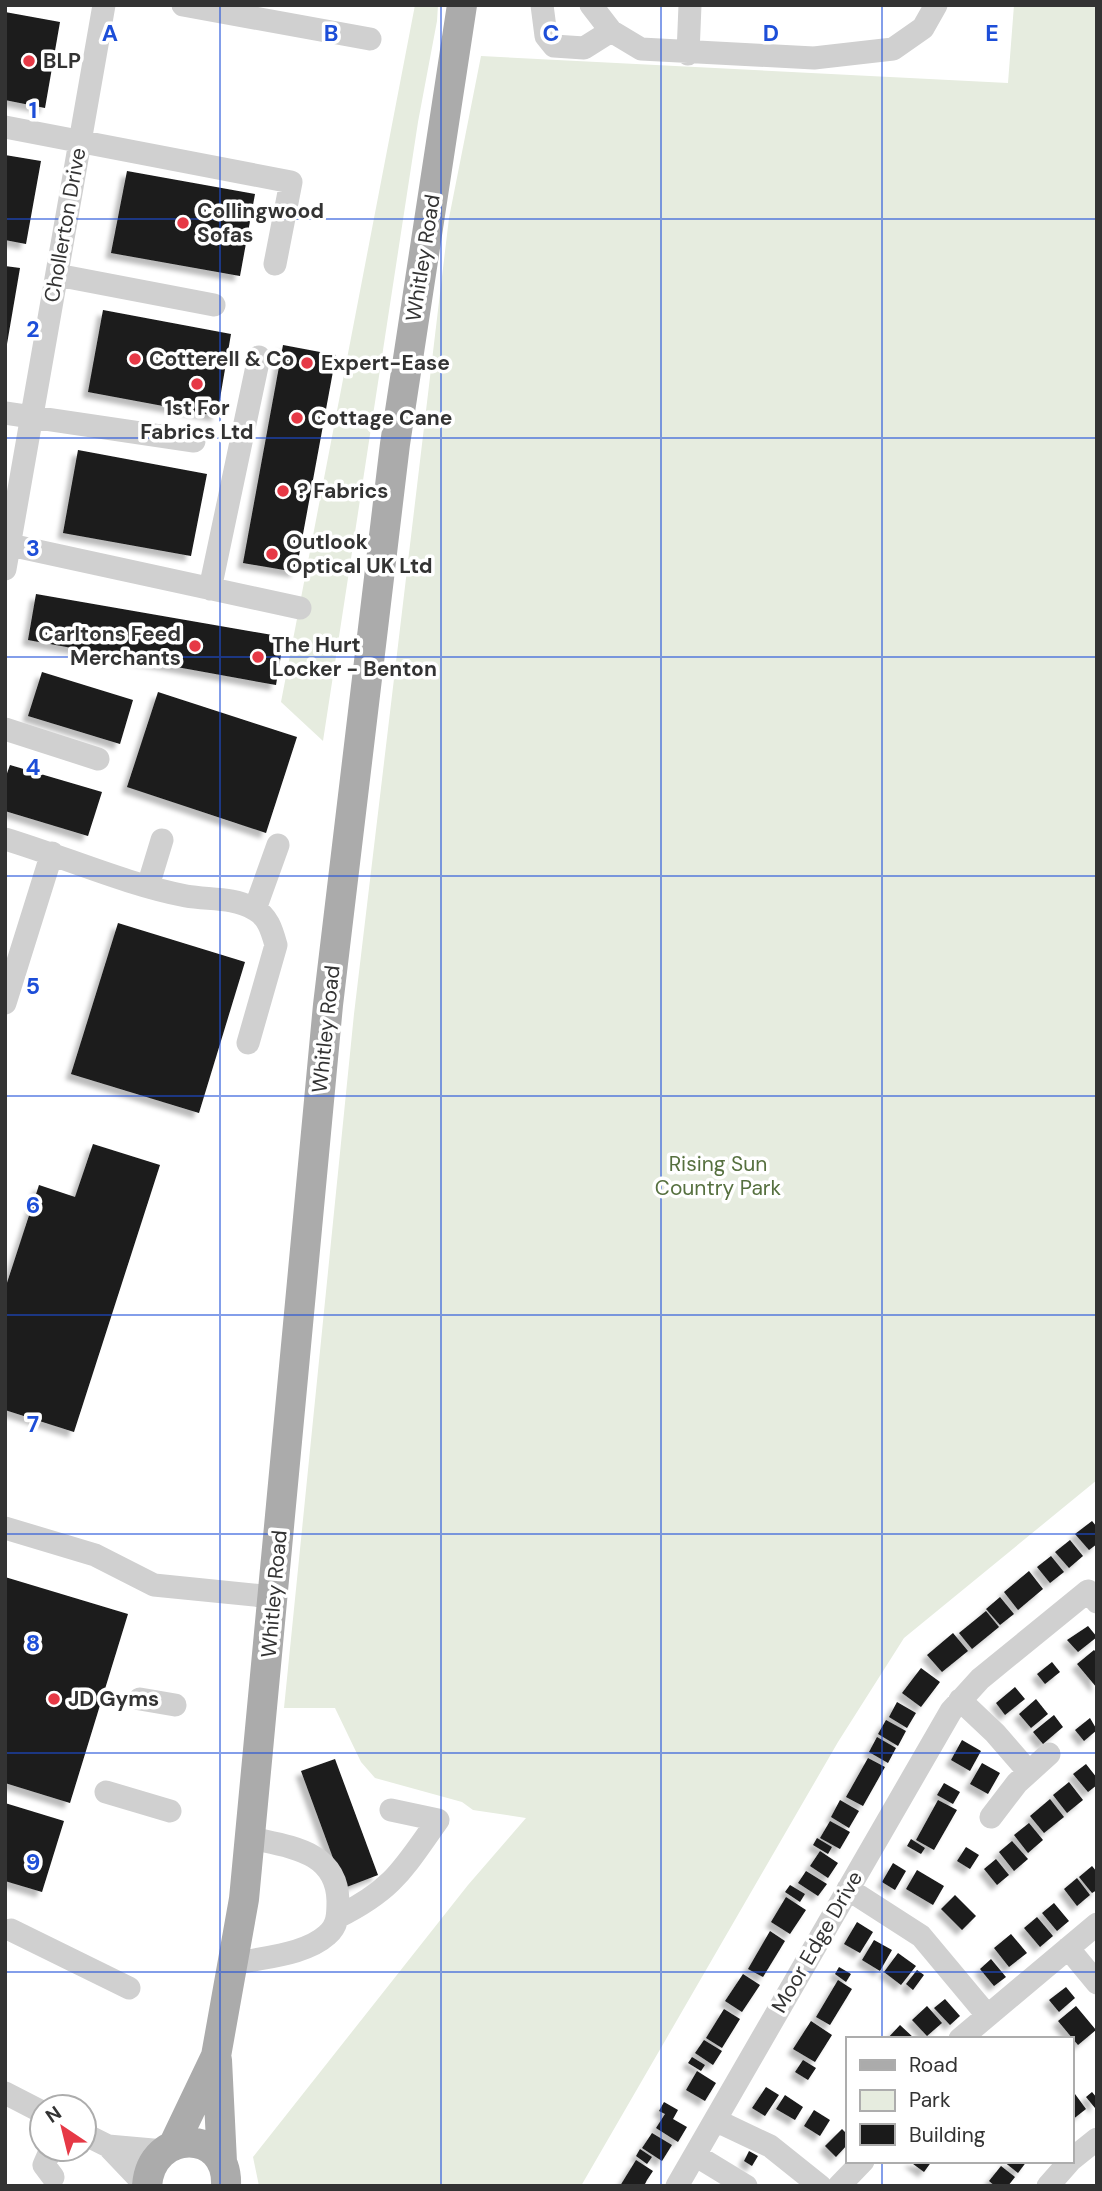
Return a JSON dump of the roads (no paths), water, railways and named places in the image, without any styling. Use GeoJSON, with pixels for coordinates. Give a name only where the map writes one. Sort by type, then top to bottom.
{"type":"FeatureCollection","features":[{"type":"Feature","properties":{"kind":"main road","name":"Whitley Road"},"geometry":{"type":"LineString","coordinates":[[224,2174],[216,2056],[235,1964],[251,1838],[328,1004],[395,444],[462,5]]}},
{"type":"Feature","properties":{"kind":"main road","name":"Whitley Road"},"geometry":{"type":"LineString","coordinates":[[147,2186],[150,2168],[168,2148],[216,2056]]}},
{"type":"Feature","properties":{"kind":"main road"},"geometry":{"type":"LineString","coordinates":[[168,2148],[199,2143],[224,2174]]}},
{"type":"Feature","properties":{"kind":"street","name":"Chollerton Drive"},"geometry":{"type":"LineString","coordinates":[[5,569],[104,5]]}},
{"type":"Feature","properties":{"kind":"street"},"geometry":{"type":"LineString","coordinates":[[183,5],[370,38]]}},
{"type":"Feature","properties":{"kind":"street"},"geometry":{"type":"LineString","coordinates":[[542,5],[547,41],[554,46],[583,48],[611,31]]}},
{"type":"Feature","properties":{"kind":"street"},"geometry":{"type":"LineString","coordinates":[[592,5],[611,31],[642,49],[688,54],[814,58],[893,49],[910,40],[923,28],[936,5]]}},
{"type":"Feature","properties":{"kind":"street"},"geometry":{"type":"LineString","coordinates":[[688,54],[690,5]]}},
{"type":"Feature","properties":{"kind":"street"},"geometry":{"type":"LineString","coordinates":[[5,127],[80,139],[291,182],[275,264]]}},
{"type":"Feature","properties":{"kind":"street"},"geometry":{"type":"LineString","coordinates":[[57,275],[214,304]]}},
{"type":"Feature","properties":{"kind":"street"},"geometry":{"type":"LineString","coordinates":[[210,589],[259,357]]}},
{"type":"Feature","properties":{"kind":"street"},"geometry":{"type":"LineString","coordinates":[[5,414],[194,441]]}},
{"type":"Feature","properties":{"kind":"street"},"geometry":{"type":"LineString","coordinates":[[10,545],[299,608]]}},
{"type":"Feature","properties":{"kind":"street"},"geometry":{"type":"LineString","coordinates":[[5,729],[98,759]]}},
{"type":"Feature","properties":{"kind":"street"},"geometry":{"type":"LineString","coordinates":[[5,839],[148,886],[186,896],[232,900],[255,909],[272,930],[276,945],[248,1043]]}},
{"type":"Feature","properties":{"kind":"street"},"geometry":{"type":"LineString","coordinates":[[148,886],[162,840]]}},
{"type":"Feature","properties":{"kind":"street"},"geometry":{"type":"LineString","coordinates":[[255,909],[278,845]]}},
{"type":"Feature","properties":{"kind":"street"},"geometry":{"type":"LineString","coordinates":[[6,997],[52,853]]}},
{"type":"Feature","properties":{"kind":"street"},"geometry":{"type":"LineString","coordinates":[[5,1528],[95,1555],[153,1585],[273,1597]]}},
{"type":"Feature","properties":{"kind":"street","name":"Moor Edge Drive"},"geometry":{"type":"LineString","coordinates":[[677,2186],[942,1725],[980,1679],[1094,1592]]}},
{"type":"Feature","properties":{"kind":"street"},"geometry":{"type":"LineString","coordinates":[[140,1699],[175,1705]]}},
{"type":"Feature","properties":{"kind":"street"},"geometry":{"type":"LineString","coordinates":[[960,1700],[995,1733],[1028,1771]]}},
{"type":"Feature","properties":{"kind":"street"},"geometry":{"type":"LineString","coordinates":[[991,1817],[1028,1771],[1049,1754]]}},
{"type":"Feature","properties":{"kind":"street"},"geometry":{"type":"LineString","coordinates":[[106,1792],[170,1811]]}},
{"type":"Feature","properties":{"kind":"street"},"geometry":{"type":"LineString","coordinates":[[338,1917],[374,1899],[396,1879],[438,1820],[391,1810]]}},
{"type":"Feature","properties":{"kind":"street"},"geometry":{"type":"LineString","coordinates":[[235,1964],[318,1941],[334,1927],[338,1917],[334,1880],[324,1863],[309,1853],[251,1838]]}},
{"type":"Feature","properties":{"kind":"street"},"geometry":{"type":"LineString","coordinates":[[848,1889],[921,1936],[987,2015]]}},
{"type":"Feature","properties":{"kind":"street"},"geometry":{"type":"LineString","coordinates":[[962,2037],[1097,1924]]}},
{"type":"Feature","properties":{"kind":"street"},"geometry":{"type":"LineString","coordinates":[[11,1930],[129,1987]]}},
{"type":"Feature","properties":{"kind":"street"},"geometry":{"type":"LineString","coordinates":[[1068,1948],[1097,1983]]}},
{"type":"Feature","properties":{"kind":"street"},"geometry":{"type":"LineString","coordinates":[[5,2093],[28,2105]]}},
{"type":"Feature","properties":{"kind":"street"},"geometry":{"type":"LineString","coordinates":[[715,2120],[770,2146],[820,2186]]}},
{"type":"Feature","properties":{"kind":"street"},"geometry":{"type":"LineString","coordinates":[[1074,2157],[1097,2138]]}},
{"type":"Feature","properties":{"kind":"street"},"geometry":{"type":"LineString","coordinates":[[98,2141],[108,2146],[147,2186]]}},
{"type":"Feature","properties":{"kind":"street"},"geometry":{"type":"LineString","coordinates":[[108,2146],[168,2148]]}},
{"type":"Feature","properties":{"kind":"street"},"geometry":{"type":"LineString","coordinates":[[695,2155],[746,2186]]}},
{"type":"Feature","properties":{"kind":"street"},"geometry":{"type":"LineString","coordinates":[[45,2163],[53,2177]]}},
{"type":"Feature","properties":{"kind":"street"},"geometry":{"type":"LineString","coordinates":[[839,2186],[861,2163]]}},
{"type":"Feature","properties":{"kind":"street"},"geometry":{"type":"LineString","coordinates":[[1048,2186],[1068,2163]]}},
{"type":"Feature","properties":{"kind":"place","name":"BLP"},"geometry":{"type":"Point","coordinates":[29,61]}},
{"type":"Feature","properties":{"kind":"place","name":"Collingwood Sofas"},"geometry":{"type":"Point","coordinates":[183,223]}},
{"type":"Feature","properties":{"kind":"place","name":"Cotterell & Co"},"geometry":{"type":"Point","coordinates":[135,359]}},
{"type":"Feature","properties":{"kind":"place","name":"Expert-Ease"},"geometry":{"type":"Point","coordinates":[307,363]}},
{"type":"Feature","properties":{"kind":"place","name":"1st For Fabrics Ltd"},"geometry":{"type":"Point","coordinates":[197,384]}},
{"type":"Feature","properties":{"kind":"place","name":"Cottage Cane"},"geometry":{"type":"Point","coordinates":[297,418]}},
{"type":"Feature","properties":{"kind":"place","name":"? Fabrics"},"geometry":{"type":"Point","coordinates":[283,491]}},
{"type":"Feature","properties":{"kind":"place","name":"Outlook Optical UK Ltd"},"geometry":{"type":"Point","coordinates":[272,554]}},
{"type":"Feature","properties":{"kind":"place","name":"Carltons Feed Merchants"},"geometry":{"type":"Point","coordinates":[195,646]}},
{"type":"Feature","properties":{"kind":"place","name":"The Hurt Locker - Benton"},"geometry":{"type":"Point","coordinates":[258,657]}},
{"type":"Feature","properties":{"kind":"place","name":"JD Gyms"},"geometry":{"type":"Point","coordinates":[54,1699]}},
{"type":"Feature","properties":{"kind":"park label","name":"Rising Sun Country Park"},"geometry":{"type":"Point","coordinates":[718,1176]}}]}
